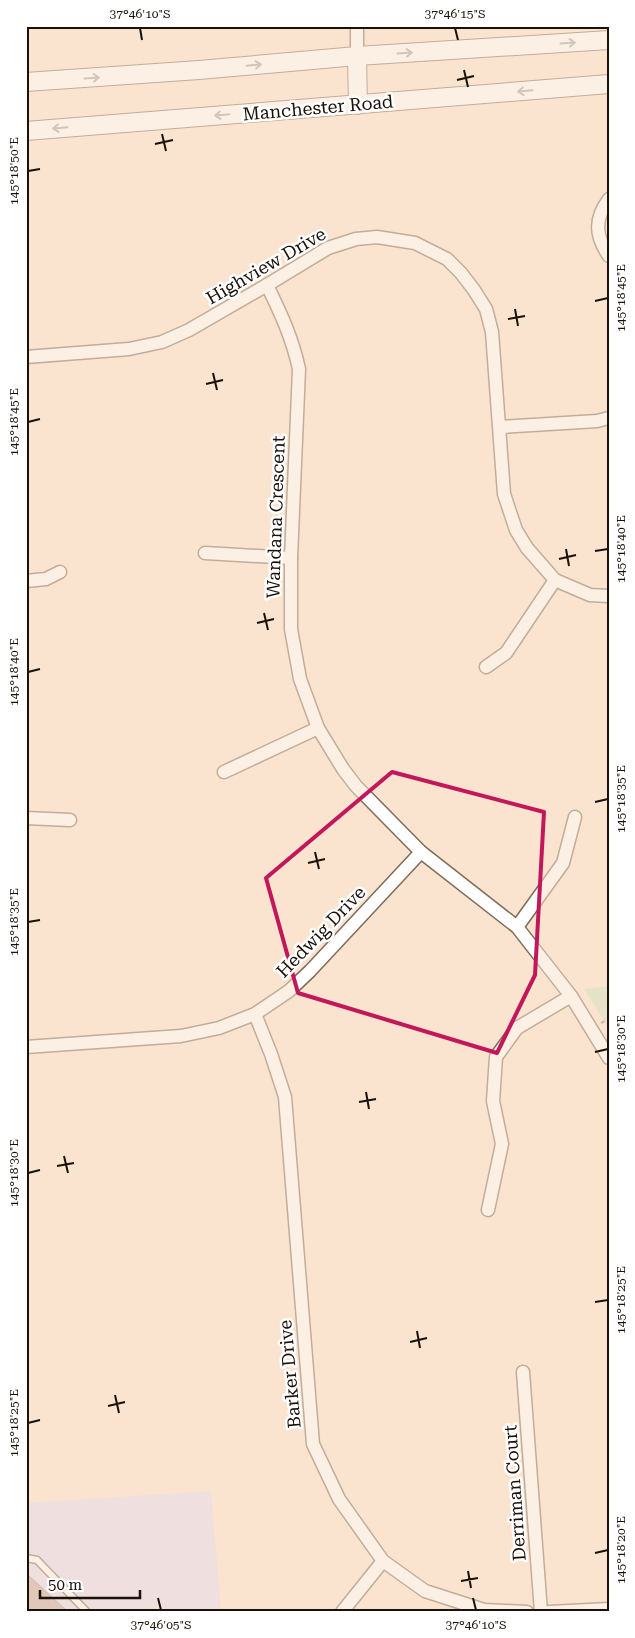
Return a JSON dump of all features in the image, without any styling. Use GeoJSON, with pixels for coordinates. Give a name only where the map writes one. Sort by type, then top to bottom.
{"type":"FeatureCollection","features":[{"type":"Feature","properties":{"kind":"main road"},"geometry":{"type":"LineString","coordinates":[[26,82],[199,70],[357,56],[609,40]]}},
{"type":"Feature","properties":{"kind":"main road"},"geometry":{"type":"LineString","coordinates":[[357,56],[358,105]]}},
{"type":"Feature","properties":{"kind":"main road","name":"Manchester Road"},"geometry":{"type":"LineString","coordinates":[[26,131],[609,84]]}},
{"type":"Feature","properties":{"kind":"street"},"geometry":{"type":"LineString","coordinates":[[357,26],[357,56]]}},
{"type":"Feature","properties":{"kind":"street"},"geometry":{"type":"LineString","coordinates":[[609,199],[598,219],[600,243],[609,256]]}},
{"type":"Feature","properties":{"kind":"street","name":"Highview Drive"},"geometry":{"type":"LineString","coordinates":[[26,357],[129,349],[162,342],[189,330],[328,248],[356,239],[377,237],[415,242],[446,259],[461,273],[486,309],[492,332],[504,494],[516,530],[527,548],[555,580],[590,595],[609,596]]}},
{"type":"Feature","properties":{"kind":"street","name":"Wandana Crescent"},"geometry":{"type":"LineString","coordinates":[[267,285],[294,345],[299,369],[291,558],[291,629],[300,679],[318,728],[356,786],[422,852],[517,926],[571,996],[609,1058]]}},
{"type":"Feature","properties":{"kind":"street"},"geometry":{"type":"LineString","coordinates":[[500,427],[597,421],[609,418]]}},
{"type":"Feature","properties":{"kind":"street"},"geometry":{"type":"LineString","coordinates":[[205,553],[291,558]]}},
{"type":"Feature","properties":{"kind":"street"},"geometry":{"type":"LineString","coordinates":[[26,581],[46,579],[60,572]]}},
{"type":"Feature","properties":{"kind":"street"},"geometry":{"type":"LineString","coordinates":[[486,667],[506,653],[555,580]]}},
{"type":"Feature","properties":{"kind":"street"},"geometry":{"type":"LineString","coordinates":[[224,772],[318,728]]}},
{"type":"Feature","properties":{"kind":"street"},"geometry":{"type":"LineString","coordinates":[[517,926],[563,863],[575,817]]}},
{"type":"Feature","properties":{"kind":"street"},"geometry":{"type":"LineString","coordinates":[[26,818],[70,820]]}},
{"type":"Feature","properties":{"kind":"street","name":"Hedwig Drive"},"geometry":{"type":"LineString","coordinates":[[26,1047],[181,1036],[219,1028],[254,1014],[289,991],[310,972],[422,852]]}},
{"type":"Feature","properties":{"kind":"street"},"geometry":{"type":"LineString","coordinates":[[488,1210],[502,1144],[493,1101],[496,1057],[518,1028],[571,996]]}},
{"type":"Feature","properties":{"kind":"street","name":"Barker Drive"},"geometry":{"type":"LineString","coordinates":[[254,1014],[271,1054],[285,1097],[313,1444],[339,1499],[383,1561],[424,1591],[484,1610],[527,1612]]}},
{"type":"Feature","properties":{"kind":"street","name":"Derriman Court"},"geometry":{"type":"LineString","coordinates":[[523,1372],[542,1612]]}},
{"type":"Feature","properties":{"kind":"street"},"geometry":{"type":"LineString","coordinates":[[342,1612],[383,1561]]}},
{"type":"Feature","properties":{"kind":"street"},"geometry":{"type":"LineString","coordinates":[[549,1612],[609,1608]]}},
{"type":"Feature","properties":{"kind":"lane"},"geometry":{"type":"LineString","coordinates":[[26,1558],[37,1560],[87,1612]]}},
{"type":"Feature","properties":{"kind":"highlighted area"},"geometry":{"type":"Polygon","coordinates":[[[392,772],[544,812],[535,975],[497,1053],[298,993],[266,878],[392,772]]]}},
{"type":"Feature","properties":{"kind":"shaded area"},"geometry":{"type":"Polygon","coordinates":[[[211,1491],[221,1612],[26,1612],[26,1503],[211,1491]]]}},
{"type":"Feature","properties":{"kind":"green space"},"geometry":{"type":"Polygon","coordinates":[[[609,986],[609,1028],[584,989],[609,986]]]}},
{"type":"Feature","properties":{"kind":"building"},"geometry":{"type":"Polygon","coordinates":[[[26,1573],[68,1612],[26,1612],[26,1573]]]}}]}
